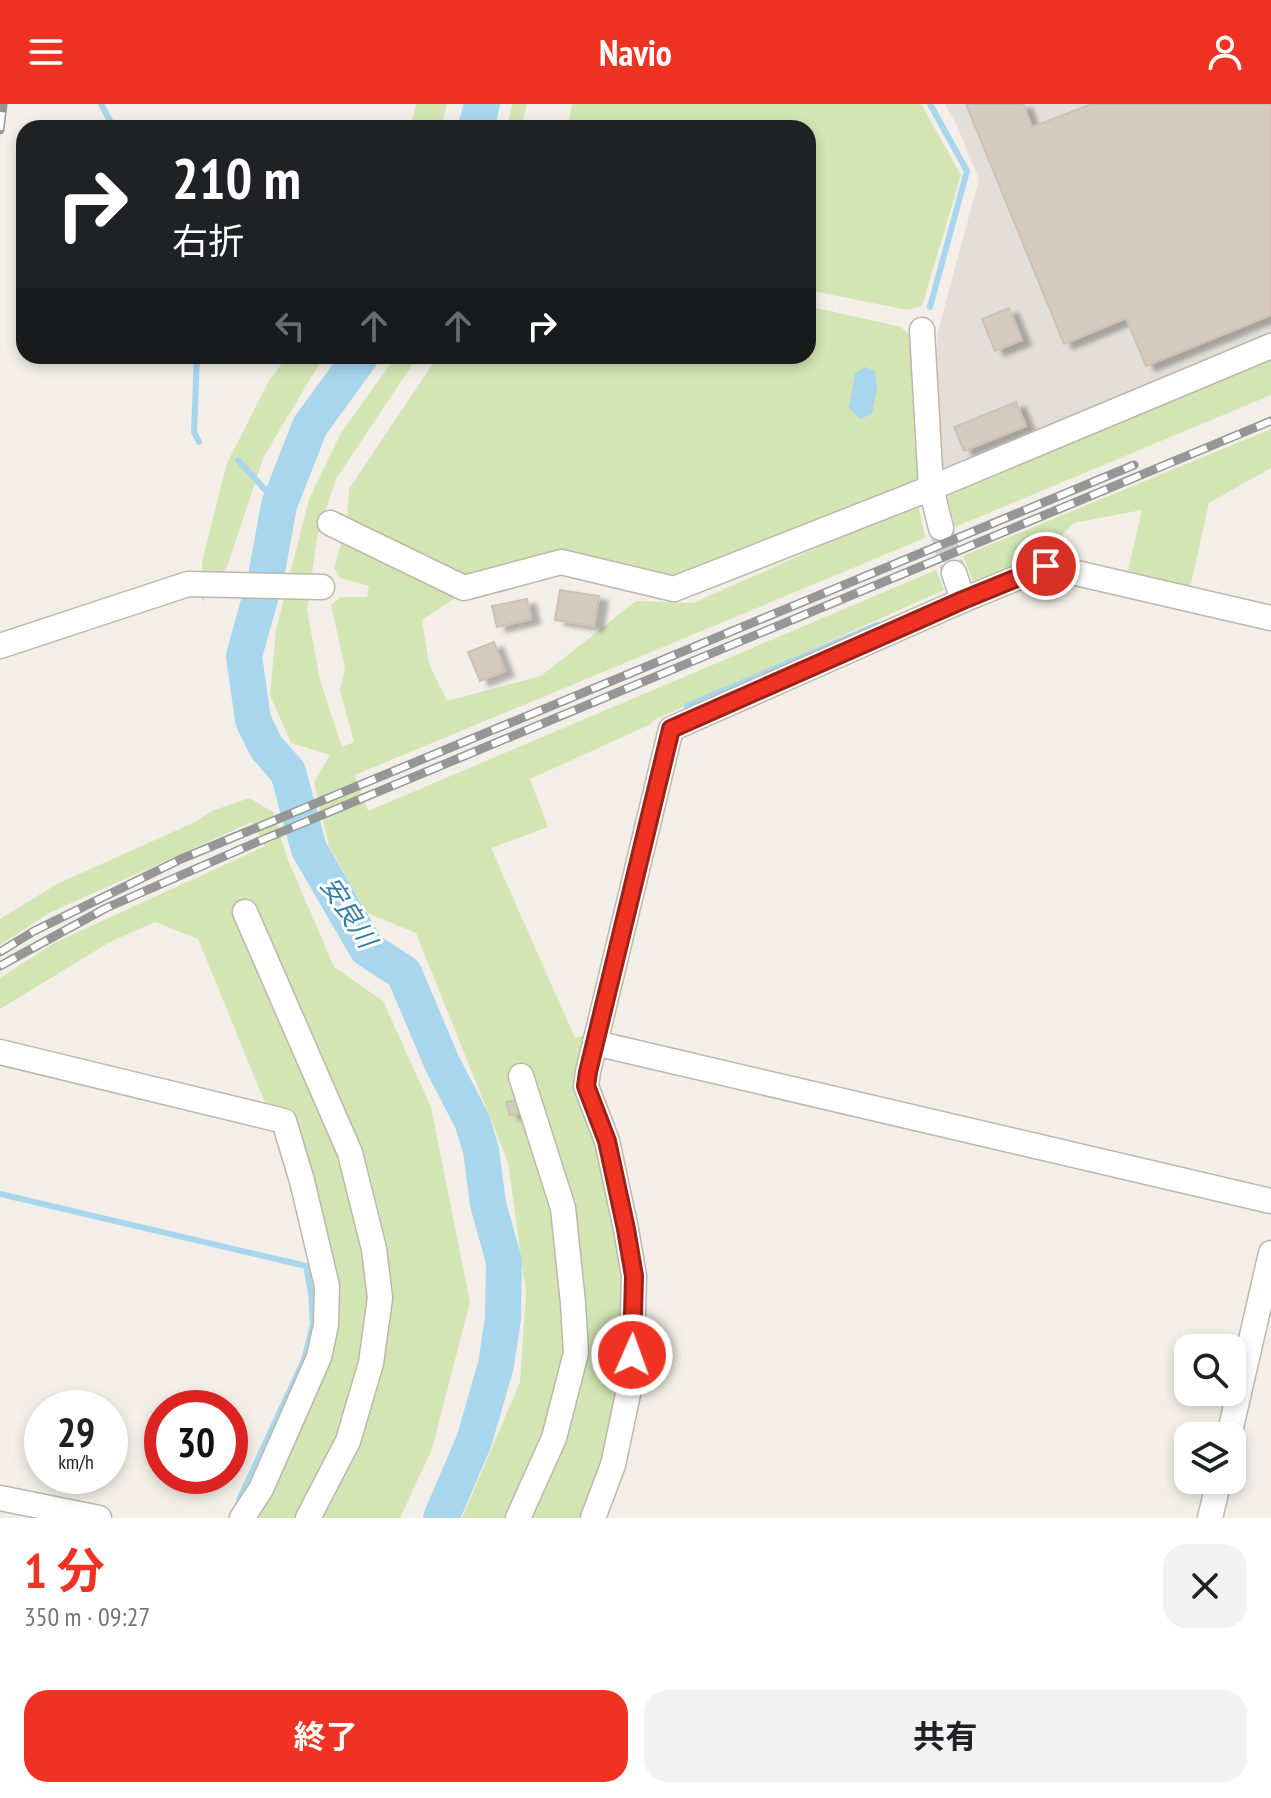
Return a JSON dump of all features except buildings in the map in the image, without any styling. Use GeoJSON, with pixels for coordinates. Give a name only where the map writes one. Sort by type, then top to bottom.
{"type":"FeatureCollection","features":[{"type":"Feature","properties":{"kind":"street"},"geometry":{"type":"LineString","coordinates":[[922,330],[931,488],[941,528]]}},
{"type":"Feature","properties":{"kind":"street"},"geometry":{"type":"LineString","coordinates":[[330,523],[464,588],[561,562],[674,589],[931,488],[1271,346]]}},
{"type":"Feature","properties":{"kind":"street"},"geometry":{"type":"LineString","coordinates":[[593,1518],[613,1465],[631,1380],[634,1276],[607,1141],[586,1086],[671,729],[1046,566],[1271,618]]}},
{"type":"Feature","properties":{"kind":"street"},"geometry":{"type":"LineString","coordinates":[[954,573],[963,600]]}},
{"type":"Feature","properties":{"kind":"street"},"geometry":{"type":"LineString","coordinates":[[0,646],[188,584],[317,587]]}},
{"type":"Feature","properties":{"kind":"street"},"geometry":{"type":"LineString","coordinates":[[245,912],[350,1153],[374,1249],[380,1298],[371,1363],[348,1441],[308,1518]]}},
{"type":"Feature","properties":{"kind":"street"},"geometry":{"type":"LineString","coordinates":[[595,1043],[1271,1201]]}},
{"type":"Feature","properties":{"kind":"street"},"geometry":{"type":"LineString","coordinates":[[0,1052],[284,1121],[327,1286],[326,1325],[314,1370],[261,1489],[242,1518]]}},
{"type":"Feature","properties":{"kind":"street"},"geometry":{"type":"LineString","coordinates":[[518,1518],[554,1438],[576,1353],[563,1208],[521,1076]]}},
{"type":"Feature","properties":{"kind":"street"},"geometry":{"type":"LineString","coordinates":[[1232,1422],[1271,1253]]}},
{"type":"Feature","properties":{"kind":"street"},"geometry":{"type":"LineString","coordinates":[[1210,1518],[1216,1494]]}},
{"type":"Feature","properties":{"kind":"street"},"geometry":{"type":"LineString","coordinates":[[0,1498],[99,1518]]}},
{"type":"Feature","properties":{"kind":"shaded area"},"geometry":{"type":"Polygon","coordinates":[[[945,104],[1271,104],[1271,337],[940,474],[937,335],[979,179],[945,104]]]}},
{"type":"Feature","properties":{"kind":"green space"},"geometry":{"type":"Polygon","coordinates":[[[416,104],[447,104],[443,120],[412,120],[416,104]]]}},
{"type":"Feature","properties":{"kind":"green space"},"geometry":{"type":"Polygon","coordinates":[[[512,104],[527,104],[523,120],[509,120],[512,104]]]}},
{"type":"Feature","properties":{"kind":"green space"},"geometry":{"type":"Polygon","coordinates":[[[572,104],[921,104],[961,175],[922,306],[907,310],[816,292],[816,120],[569,120],[572,104]]]}},
{"type":"Feature","properties":{"kind":"green space"},"geometry":{"type":"Polygon","coordinates":[[[816,308],[901,327],[917,343],[924,478],[671,580],[559,552],[462,583],[347,520],[349,489],[433,364],[816,364],[816,308]]]}},
{"type":"Feature","properties":{"kind":"green space"},"geometry":{"type":"Polygon","coordinates":[[[1271,358],[1271,395],[955,527],[946,492],[1271,358]]]}},
{"type":"Feature","properties":{"kind":"green space"},"geometry":{"type":"Polygon","coordinates":[[[282,364],[319,364],[264,456],[227,567],[202,602],[202,562],[227,463],[270,379],[282,364]]]}},
{"type":"Feature","properties":{"kind":"green space"},"geometry":{"type":"Polygon","coordinates":[[[390,364],[413,364],[336,479],[317,537],[307,610],[320,680],[342,747],[354,742],[340,690],[345,668],[331,605],[341,597],[367,597],[369,586],[340,578],[334,568],[342,541],[460,595],[422,620],[429,664],[447,701],[541,676],[636,601],[693,603],[918,503],[925,538],[355,775],[368,811],[936,570],[944,590],[530,779],[548,827],[491,848],[575,1038],[588,1034],[610,1184],[630,1289],[623,1387],[589,1500],[580,1518],[462,1518],[520,1382],[526,1293],[508,1162],[416,933],[367,913],[329,846],[314,782],[330,755],[291,743],[270,695],[276,630],[309,499],[341,433],[390,364]]]}},
{"type":"Feature","properties":{"kind":"green space"},"geometry":{"type":"Polygon","coordinates":[[[1271,429],[1271,468],[1209,503],[1190,588],[1127,574],[1142,510],[1074,523],[1044,553],[973,581],[963,556],[1271,429]]]}},
{"type":"Feature","properties":{"kind":"green space"},"geometry":{"type":"Polygon","coordinates":[[[249,798],[273,812],[288,860],[334,967],[383,1001],[431,1107],[470,1302],[432,1449],[400,1518],[251,1518],[338,1281],[198,939],[155,922],[110,942],[0,1009],[0,978],[54,943],[265,846],[252,822],[49,913],[0,945],[0,919],[57,884],[195,822],[212,811],[249,798]]]}},
{"type":"Feature","properties":{"kind":"water"},"geometry":{"type":"Polygon","coordinates":[[[865,367],[875,371],[877,389],[872,414],[860,419],[849,408],[855,374],[865,367]]]}},
{"type":"Feature","properties":{"kind":"waterway"},"geometry":{"type":"LineString","coordinates":[[101,104],[110,120]]}},
{"type":"Feature","properties":{"kind":"waterway","name":"安良川"},"geometry":{"type":"LineString","coordinates":[[478,120],[482,104]]}},
{"type":"Feature","properties":{"kind":"waterway"},"geometry":{"type":"LineString","coordinates":[[930,104],[967,171],[930,307]]}},
{"type":"Feature","properties":{"kind":"waterway"},"geometry":{"type":"LineString","coordinates":[[197,364],[194,432],[199,442]]}},
{"type":"Feature","properties":{"kind":"waterway","name":"安良川"},"geometry":{"type":"LineString","coordinates":[[355,364],[310,426],[279,505],[266,577],[244,656],[253,720],[266,747],[288,772],[309,849],[367,949],[404,973],[442,1063],[472,1121],[481,1150],[488,1204],[504,1261],[503,1318],[496,1365],[474,1441],[441,1518]]}},
{"type":"Feature","properties":{"kind":"waterway"},"geometry":{"type":"LineString","coordinates":[[238,460],[279,505]]}},
{"type":"Feature","properties":{"kind":"waterway"},"geometry":{"type":"LineString","coordinates":[[687,706],[877,625]]}},
{"type":"Feature","properties":{"kind":"waterway"},"geometry":{"type":"LineString","coordinates":[[0,1194],[306,1266],[313,1325],[304,1360],[239,1500]]}},
{"type":"Feature","properties":{"kind":"tunnel"},"geometry":{"type":"LineString","coordinates":[[941,528],[954,573]]}},
{"type":"Feature","properties":{"kind":"railway"},"geometry":{"type":"LineString","coordinates":[[0,130],[3,104]]}},
{"type":"Feature","properties":{"kind":"railway"},"geometry":{"type":"LineString","coordinates":[[0,966],[106,908],[257,842],[1271,421]]}},
{"type":"Feature","properties":{"kind":"railway"},"geometry":{"type":"LineString","coordinates":[[0,952],[34,931],[181,859],[1134,465]]}},
{"type":"Feature","properties":{"kind":"route"},"geometry":{"type":"LineString","coordinates":[[632,1355],[634,1276],[626,1229],[607,1141],[586,1086],[671,729],[1046,566]]}}]}
